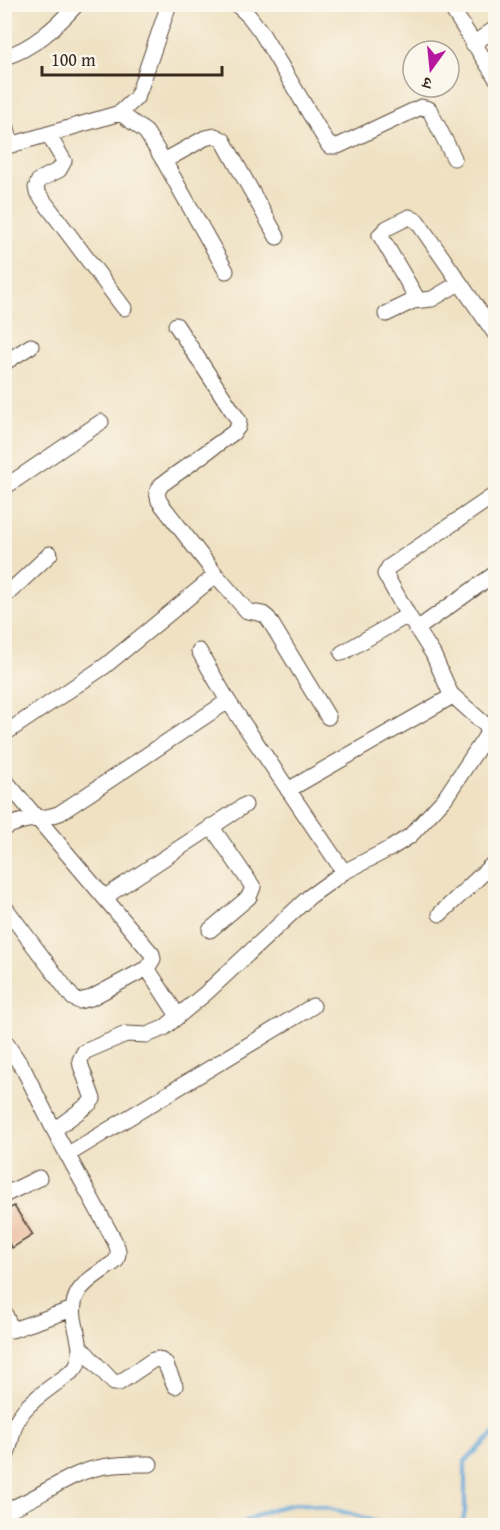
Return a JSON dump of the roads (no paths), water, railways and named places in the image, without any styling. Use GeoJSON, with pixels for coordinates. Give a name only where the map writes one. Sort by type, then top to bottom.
{"type":"FeatureCollection","features":[{"type":"Feature","properties":{"kind":"street"},"geometry":{"type":"LineString","coordinates":[[6,53],[35,42],[62,20],[76,4]]}},
{"type":"Feature","properties":{"kind":"street"},"geometry":{"type":"LineString","coordinates":[[4,117],[8,146],[120,113],[135,98],[140,89],[169,4]]}},
{"type":"Feature","properties":{"kind":"street"},"geometry":{"type":"LineString","coordinates":[[236,4],[261,32],[329,146],[338,146],[421,107],[429,109],[454,158]]}},
{"type":"Feature","properties":{"kind":"street"},"geometry":{"type":"LineString","coordinates":[[449,4],[495,78]]}},
{"type":"Feature","properties":{"kind":"street"},"geometry":{"type":"LineString","coordinates":[[473,44],[495,28]]}},
{"type":"Feature","properties":{"kind":"street"},"geometry":{"type":"LineString","coordinates":[[120,113],[146,132],[226,271]]}},
{"type":"Feature","properties":{"kind":"street"},"geometry":{"type":"LineString","coordinates":[[48,134],[64,161],[59,170],[39,180],[37,192],[124,308]]}},
{"type":"Feature","properties":{"kind":"street"},"geometry":{"type":"LineString","coordinates":[[164,161],[205,138],[215,136],[223,140],[278,237]]}},
{"type":"Feature","properties":{"kind":"street"},"geometry":{"type":"LineString","coordinates":[[418,300],[380,235],[387,228],[409,217],[417,221],[494,330]]}},
{"type":"Feature","properties":{"kind":"street"},"geometry":{"type":"LineString","coordinates":[[386,314],[418,300],[432,299],[459,283]]}},
{"type":"Feature","properties":{"kind":"street"},"geometry":{"type":"LineString","coordinates":[[176,325],[239,421],[233,433],[161,485],[157,493],[159,501],[245,609],[254,614],[263,614],[268,618],[328,717]]}},
{"type":"Feature","properties":{"kind":"street"},"geometry":{"type":"LineString","coordinates":[[4,363],[31,346]]}},
{"type":"Feature","properties":{"kind":"street"},"geometry":{"type":"LineString","coordinates":[[4,502],[7,495],[5,487],[101,422]]}},
{"type":"Feature","properties":{"kind":"street"},"geometry":{"type":"LineString","coordinates":[[54,1130],[93,1099],[81,1066],[80,1060],[84,1052],[126,1034],[151,1034],[164,1028],[206,993],[309,897],[344,872],[411,836],[445,798],[493,725],[451,694],[433,654],[386,579],[386,571],[495,494]]}},
{"type":"Feature","properties":{"kind":"street"},"geometry":{"type":"LineString","coordinates":[[4,597],[50,554]]}},
{"type":"Feature","properties":{"kind":"street"},"geometry":{"type":"LineString","coordinates":[[417,629],[495,573]]}},
{"type":"Feature","properties":{"kind":"street"},"geometry":{"type":"LineString","coordinates":[[4,734],[105,666],[216,575]]}},
{"type":"Feature","properties":{"kind":"street"},"geometry":{"type":"LineString","coordinates":[[342,653],[408,615]]}},
{"type":"Feature","properties":{"kind":"street"},"geometry":{"type":"LineString","coordinates":[[199,651],[228,701],[344,872]]}},
{"type":"Feature","properties":{"kind":"street"},"geometry":{"type":"LineString","coordinates":[[288,790],[446,701],[451,694]]}},
{"type":"Feature","properties":{"kind":"street"},"geometry":{"type":"LineString","coordinates":[[4,829],[16,822],[60,813],[228,701]]}},
{"type":"Feature","properties":{"kind":"street"},"geometry":{"type":"LineString","coordinates":[[4,779],[105,897],[152,954],[153,959],[147,968],[91,998],[79,1001],[74,998],[4,906]]}},
{"type":"Feature","properties":{"kind":"street"},"geometry":{"type":"LineString","coordinates":[[105,897],[245,805]]}},
{"type":"Feature","properties":{"kind":"street"},"geometry":{"type":"LineString","coordinates":[[210,930],[249,897],[253,887],[212,826]]}},
{"type":"Feature","properties":{"kind":"street"},"geometry":{"type":"LineString","coordinates":[[440,914],[495,861]]}},
{"type":"Feature","properties":{"kind":"street"},"geometry":{"type":"LineString","coordinates":[[147,968],[178,1016]]}},
{"type":"Feature","properties":{"kind":"street"},"geometry":{"type":"LineString","coordinates":[[67,1155],[313,1006]]}},
{"type":"Feature","properties":{"kind":"street"},"geometry":{"type":"LineString","coordinates":[[4,1040],[24,1070],[119,1250],[116,1261],[78,1292],[73,1310],[81,1348],[80,1360],[75,1370],[21,1415],[14,1428],[4,1461]]}},
{"type":"Feature","properties":{"kind":"street"},"geometry":{"type":"LineString","coordinates":[[4,1195],[39,1178]]}},
{"type":"Feature","properties":{"kind":"street"},"geometry":{"type":"LineString","coordinates":[[4,1312],[12,1330],[73,1310]]}},
{"type":"Feature","properties":{"kind":"street"},"geometry":{"type":"LineString","coordinates":[[81,1348],[114,1383],[119,1383],[158,1359],[165,1363],[175,1386]]}},
{"type":"Feature","properties":{"kind":"street"},"geometry":{"type":"LineString","coordinates":[[4,1511],[31,1500],[77,1474],[108,1465],[150,1464]]}},
{"type":"Feature","properties":{"kind":"waterway"},"geometry":{"type":"LineString","coordinates":[[462,1526],[465,1511],[465,1461],[496,1432]]}},
{"type":"Feature","properties":{"kind":"waterway"},"geometry":{"type":"LineString","coordinates":[[240,1526],[267,1511],[297,1504],[341,1511],[383,1526]]}}]}
